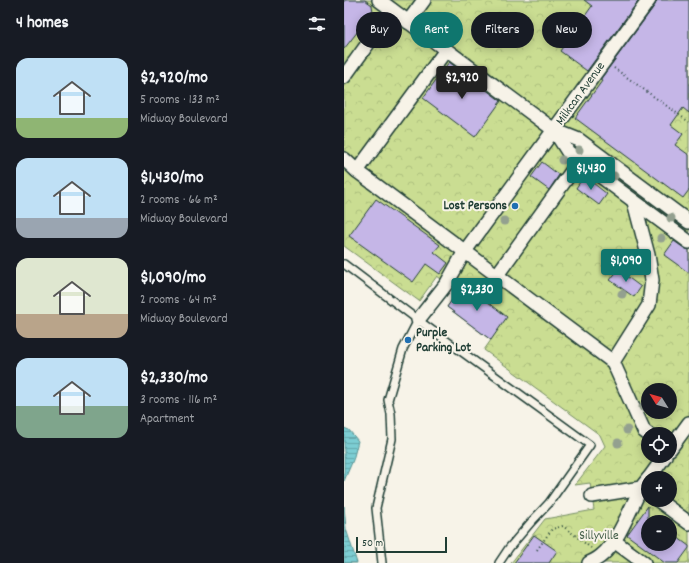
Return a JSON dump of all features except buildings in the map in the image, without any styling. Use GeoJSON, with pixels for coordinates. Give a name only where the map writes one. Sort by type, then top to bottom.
{"type":"FeatureCollection","features":[{"type":"Feature","properties":{"kind":"street"},"geometry":{"type":"LineString","coordinates":[[408,22],[424,0]]}},
{"type":"Feature","properties":{"kind":"street","name":"Milkcan Avenue"},"geometry":{"type":"LineString","coordinates":[[418,320],[447,283],[465,251],[649,0]]}},
{"type":"Feature","properties":{"kind":"street"},"geometry":{"type":"LineString","coordinates":[[344,77],[384,3],[554,130],[579,140],[689,222]]}},
{"type":"Feature","properties":{"kind":"street"},"geometry":{"type":"LineString","coordinates":[[357,171],[446,50]]}},
{"type":"Feature","properties":{"kind":"street"},"geometry":{"type":"LineString","coordinates":[[554,130],[568,152],[689,242]]}},
{"type":"Feature","properties":{"kind":"street"},"geometry":{"type":"LineString","coordinates":[[497,275],[589,147]]}},
{"type":"Feature","properties":{"kind":"street"},"geometry":{"type":"LineString","coordinates":[[344,159],[357,171],[613,362],[642,427]]}},
{"type":"Feature","properties":{"kind":"street"},"geometry":{"type":"LineString","coordinates":[[613,362],[649,305],[652,286],[648,255],[634,202]]}},
{"type":"Feature","properties":{"kind":"street"},"geometry":{"type":"LineString","coordinates":[[677,439],[689,423]]}},
{"type":"Feature","properties":{"kind":"street"},"geometry":{"type":"LineString","coordinates":[[592,496],[641,485]]}},
{"type":"Feature","properties":{"kind":"street"},"geometry":{"type":"LineString","coordinates":[[589,563],[602,556],[614,541],[641,493]]}},
{"type":"Feature","properties":{"kind":"street"},"geometry":{"type":"LineString","coordinates":[[667,507],[689,523]]}},
{"type":"Feature","properties":{"kind":"street"},"geometry":{"type":"LineString","coordinates":[[614,541],[644,563]]}},
{"type":"Feature","properties":{"kind":"lane"},"geometry":{"type":"LineString","coordinates":[[344,264],[418,320],[590,445],[549,503],[527,526],[499,563]]}},
{"type":"Feature","properties":{"kind":"lane"},"geometry":{"type":"LineString","coordinates":[[382,563],[376,508],[392,439],[392,414],[388,400],[403,349],[418,320]]}},
{"type":"Feature","properties":{"kind":"path"},"geometry":{"type":"LineString","coordinates":[[605,61],[689,122]]}},
{"type":"Feature","properties":{"kind":"path"},"geometry":{"type":"LineString","coordinates":[[537,550],[552,529],[563,526],[602,556]]}},
{"type":"Feature","properties":{"kind":"green space","name":"Sillyville"},"geometry":{"type":"Polygon","coordinates":[[[344,0],[689,0],[689,563],[511,563],[545,519],[594,510],[590,483],[575,485],[605,446],[600,435],[484,350],[491,340],[447,307],[458,291],[437,276],[419,301],[344,246],[344,0]]]}},
{"type":"Feature","properties":{"kind":"water"},"geometry":{"type":"Polygon","coordinates":[[[344,428],[349,430],[358,441],[353,460],[344,481],[344,428]]]}},
{"type":"Feature","properties":{"kind":"water"},"geometry":{"type":"Polygon","coordinates":[[[344,506],[346,529],[357,563],[344,563],[344,506]]]}},
{"type":"Feature","properties":{"kind":"place","name":"Lost Persons"},"geometry":{"type":"Point","coordinates":[515,206]}},
{"type":"Feature","properties":{"kind":"place","name":"Purple Parking Lot"},"geometry":{"type":"Point","coordinates":[408,340]}}]}
